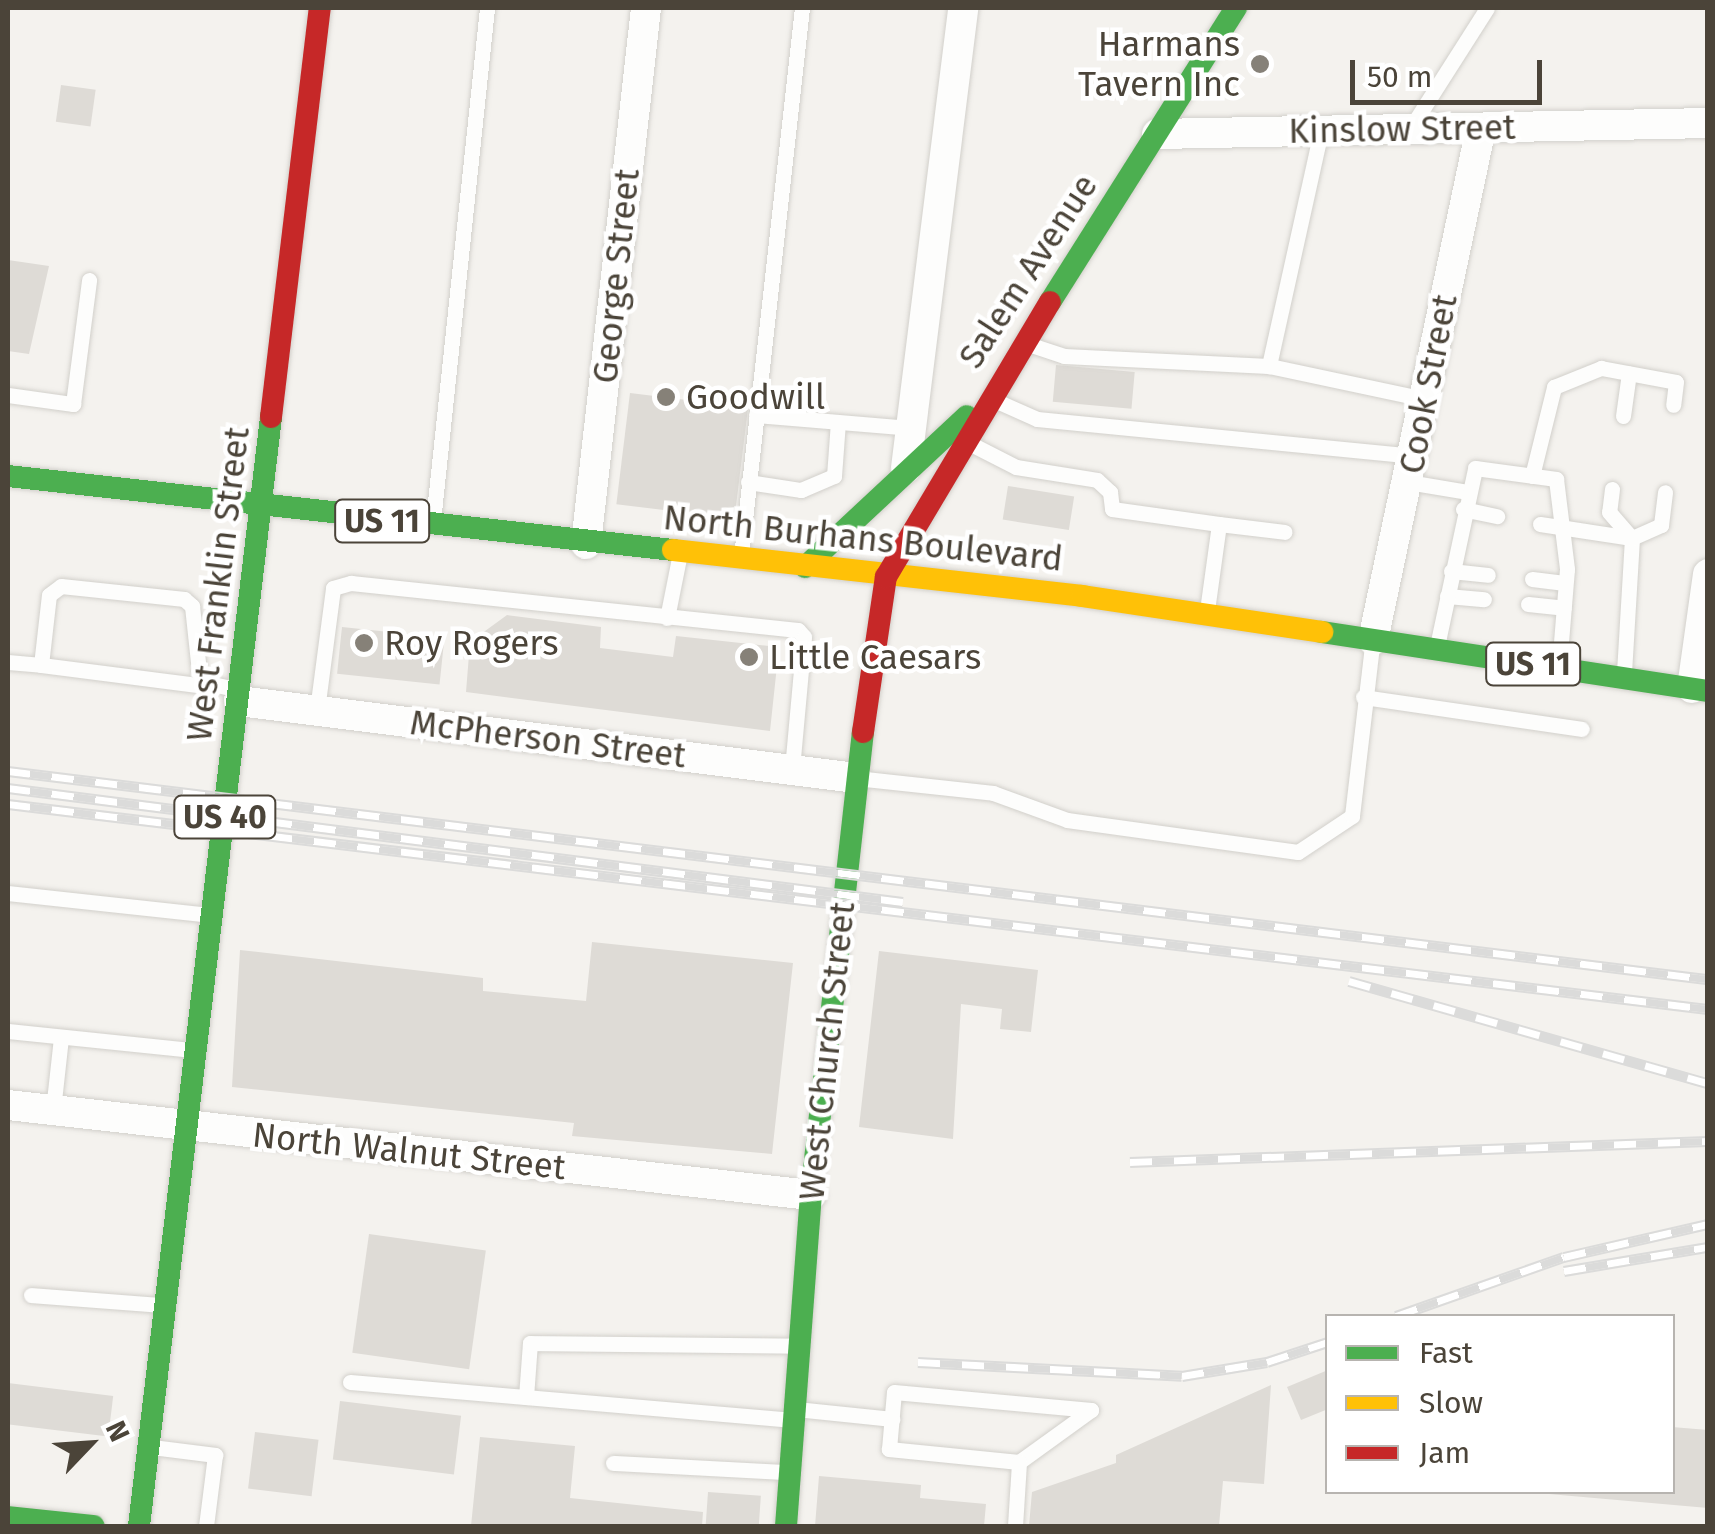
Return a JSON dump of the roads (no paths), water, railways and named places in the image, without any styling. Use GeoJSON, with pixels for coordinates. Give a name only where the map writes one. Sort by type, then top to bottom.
{"type":"FeatureCollection","features":[{"type":"Feature","properties":{"kind":"main road","name":"West Franklin Street"},"geometry":{"type":"LineString","coordinates":[[138,1526],[265,507],[320,8]]}},
{"type":"Feature","properties":{"kind":"main road","name":"Salem Avenue"},"geometry":{"type":"LineString","coordinates":[[886,576],[989,398],[1236,8]]}},
{"type":"Feature","properties":{"kind":"main road"},"geometry":{"type":"LineString","coordinates":[[805,567],[906,468],[989,398]]}},
{"type":"Feature","properties":{"kind":"main road","name":"North Burhans Boulevard"},"geometry":{"type":"LineString","coordinates":[[8,476],[1207,614],[1700,690]]}},
{"type":"Feature","properties":{"kind":"main road","name":"West Church Street"},"geometry":{"type":"LineString","coordinates":[[786,1526],[812,1195],[856,778],[886,576]]}},
{"type":"Feature","properties":{"kind":"main road"},"geometry":{"type":"LineString","coordinates":[[8,1517],[94,1526]]}},
{"type":"Feature","properties":{"kind":"street","name":"George Street"},"geometry":{"type":"LineString","coordinates":[[586,544],[646,8]]}},
{"type":"Feature","properties":{"kind":"street"},"geometry":{"type":"LineString","coordinates":[[906,468],[963,8]]}},
{"type":"Feature","properties":{"kind":"street","name":"Kinslow Street"},"geometry":{"type":"LineString","coordinates":[[1157,134],[1708,123]]}},
{"type":"Feature","properties":{"kind":"street","name":"Cook Street"},"geometry":{"type":"LineString","coordinates":[[1374,640],[1481,128]]}},
{"type":"Feature","properties":{"kind":"street"},"geometry":{"type":"LineString","coordinates":[[1700,690],[1708,574]]}},
{"type":"Feature","properties":{"kind":"street","name":"McPherson Street"},"geometry":{"type":"LineString","coordinates":[[240,696],[317,710],[856,778]]}},
{"type":"Feature","properties":{"kind":"street","name":"North Walnut Street"},"geometry":{"type":"LineString","coordinates":[[8,1104],[812,1195]]}},
{"type":"Feature","properties":{"kind":"lane"},"geometry":{"type":"LineString","coordinates":[[432,526],[487,8]]}},
{"type":"Feature","properties":{"kind":"lane"},"geometry":{"type":"LineString","coordinates":[[740,560],[802,8]]}},
{"type":"Feature","properties":{"kind":"lane"},"geometry":{"type":"LineString","coordinates":[[1410,129],[1487,8]]}},
{"type":"Feature","properties":{"kind":"lane"},"geometry":{"type":"LineString","coordinates":[[1268,366],[1320,131]]}},
{"type":"Feature","properties":{"kind":"lane"},"geometry":{"type":"LineString","coordinates":[[8,395],[73,404],[89,280]]}},
{"type":"Feature","properties":{"kind":"lane"},"geometry":{"type":"LineString","coordinates":[[1024,343],[1064,356],[1268,366],[1424,399]]}},
{"type":"Feature","properties":{"kind":"lane"},"geometry":{"type":"LineString","coordinates":[[1532,476],[1554,387],[1601,368],[1676,382],[1673,405]]}},
{"type":"Feature","properties":{"kind":"lane"},"geometry":{"type":"LineString","coordinates":[[1623,416],[1629,373]]}},
{"type":"Feature","properties":{"kind":"lane"},"geometry":{"type":"LineString","coordinates":[[989,398],[1037,419],[1410,469],[1468,492]]}},
{"type":"Feature","properties":{"kind":"lane"},"geometry":{"type":"LineString","coordinates":[[756,415],[912,428]]}},
{"type":"Feature","properties":{"kind":"lane"},"geometry":{"type":"LineString","coordinates":[[748,482],[802,490],[834,476],[838,422]]}},
{"type":"Feature","properties":{"kind":"lane"},"geometry":{"type":"LineString","coordinates":[[964,440],[1016,467],[1097,480],[1110,492],[1112,509],[1285,532]]}},
{"type":"Feature","properties":{"kind":"lane"},"geometry":{"type":"LineString","coordinates":[[1436,650],[1463,509],[1475,468],[1556,479],[1565,583],[1559,668]]}},
{"type":"Feature","properties":{"kind":"lane"},"geometry":{"type":"LineString","coordinates":[[1612,489],[1609,512],[1632,538],[1623,676]]}},
{"type":"Feature","properties":{"kind":"lane"},"geometry":{"type":"LineString","coordinates":[[1540,524],[1632,538],[1661,525],[1665,492]]}},
{"type":"Feature","properties":{"kind":"lane"},"geometry":{"type":"LineString","coordinates":[[1463,509],[1497,516]]}},
{"type":"Feature","properties":{"kind":"lane"},"geometry":{"type":"LineString","coordinates":[[1207,614],[1219,524]]}},
{"type":"Feature","properties":{"kind":"lane"},"geometry":{"type":"LineString","coordinates":[[668,618],[680,554]]}},
{"type":"Feature","properties":{"kind":"lane"},"geometry":{"type":"LineString","coordinates":[[1451,572],[1488,575]]}},
{"type":"Feature","properties":{"kind":"lane"},"geometry":{"type":"LineString","coordinates":[[1532,579],[1565,583]]}},
{"type":"Feature","properties":{"kind":"lane"},"geometry":{"type":"LineString","coordinates":[[317,710],[333,588],[351,583],[580,603],[668,618],[798,630],[804,637],[792,770]]}},
{"type":"Feature","properties":{"kind":"lane"},"geometry":{"type":"LineString","coordinates":[[41,665],[49,595],[61,586],[184,600],[192,606],[197,674],[205,686]]}},
{"type":"Feature","properties":{"kind":"lane"},"geometry":{"type":"LineString","coordinates":[[1446,596],[1484,599]]}},
{"type":"Feature","properties":{"kind":"lane"},"geometry":{"type":"LineString","coordinates":[[1528,604],[1564,608]]}},
{"type":"Feature","properties":{"kind":"lane"},"geometry":{"type":"LineString","coordinates":[[856,778],[993,793],[1066,820],[1298,852],[1352,816],[1363,697],[1374,640]]}},
{"type":"Feature","properties":{"kind":"lane"},"geometry":{"type":"LineString","coordinates":[[8,662],[205,686],[240,696]]}},
{"type":"Feature","properties":{"kind":"lane"},"geometry":{"type":"LineString","coordinates":[[1363,697],[1582,729]]}},
{"type":"Feature","properties":{"kind":"lane"},"geometry":{"type":"LineString","coordinates":[[8,892],[213,916]]}},
{"type":"Feature","properties":{"kind":"lane"},"geometry":{"type":"LineString","coordinates":[[8,1031],[197,1051]]}},
{"type":"Feature","properties":{"kind":"lane"},"geometry":{"type":"LineString","coordinates":[[53,1110],[61,1037]]}},
{"type":"Feature","properties":{"kind":"lane"},"geometry":{"type":"LineString","coordinates":[[31,1295],[166,1305]]}},
{"type":"Feature","properties":{"kind":"lane"},"geometry":{"type":"LineString","coordinates":[[526,1397],[530,1343],[800,1346]]}},
{"type":"Feature","properties":{"kind":"lane"},"geometry":{"type":"LineString","coordinates":[[350,1382],[892,1419]]}},
{"type":"Feature","properties":{"kind":"lane"},"geometry":{"type":"LineString","coordinates":[[894,1392],[1091,1410],[1020,1462],[889,1448],[892,1419],[894,1392]]}},
{"type":"Feature","properties":{"kind":"lane"},"geometry":{"type":"LineString","coordinates":[[148,1447],[215,1454],[206,1526]]}},
{"type":"Feature","properties":{"kind":"lane"},"geometry":{"type":"LineString","coordinates":[[1015,1526],[1020,1462]]}},
{"type":"Feature","properties":{"kind":"lane"},"geometry":{"type":"LineString","coordinates":[[613,1463],[790,1472]]}},
{"type":"Feature","properties":{"kind":"railway"},"geometry":{"type":"LineString","coordinates":[[8,771],[1708,979]]}},
{"type":"Feature","properties":{"kind":"railway"},"geometry":{"type":"LineString","coordinates":[[8,788],[903,902]]}},
{"type":"Feature","properties":{"kind":"railway"},"geometry":{"type":"LineString","coordinates":[[8,804],[1708,1009]]}},
{"type":"Feature","properties":{"kind":"railway"},"geometry":{"type":"LineString","coordinates":[[1349,981],[1708,1083]]}},
{"type":"Feature","properties":{"kind":"railway"},"geometry":{"type":"LineString","coordinates":[[1130,1162],[1708,1141]]}},
{"type":"Feature","properties":{"kind":"railway"},"geometry":{"type":"LineString","coordinates":[[1402,1314],[1564,1257],[1708,1224]]}},
{"type":"Feature","properties":{"kind":"railway"},"geometry":{"type":"LineString","coordinates":[[1564,1271],[1708,1247]]}},
{"type":"Feature","properties":{"kind":"railway"},"geometry":{"type":"LineString","coordinates":[[918,1362],[1182,1376],[1267,1362],[1325,1343]]}},
{"type":"Feature","properties":{"kind":"place","name":"Harmans Tavern Inc"},"geometry":{"type":"Point","coordinates":[1260,64]}},
{"type":"Feature","properties":{"kind":"place","name":"Goodwill"},"geometry":{"type":"Point","coordinates":[666,397]}},
{"type":"Feature","properties":{"kind":"place","name":"Roy Rogers"},"geometry":{"type":"Point","coordinates":[364,643]}},
{"type":"Feature","properties":{"kind":"place","name":"Little Caesars"},"geometry":{"type":"Point","coordinates":[749,657]}}]}
